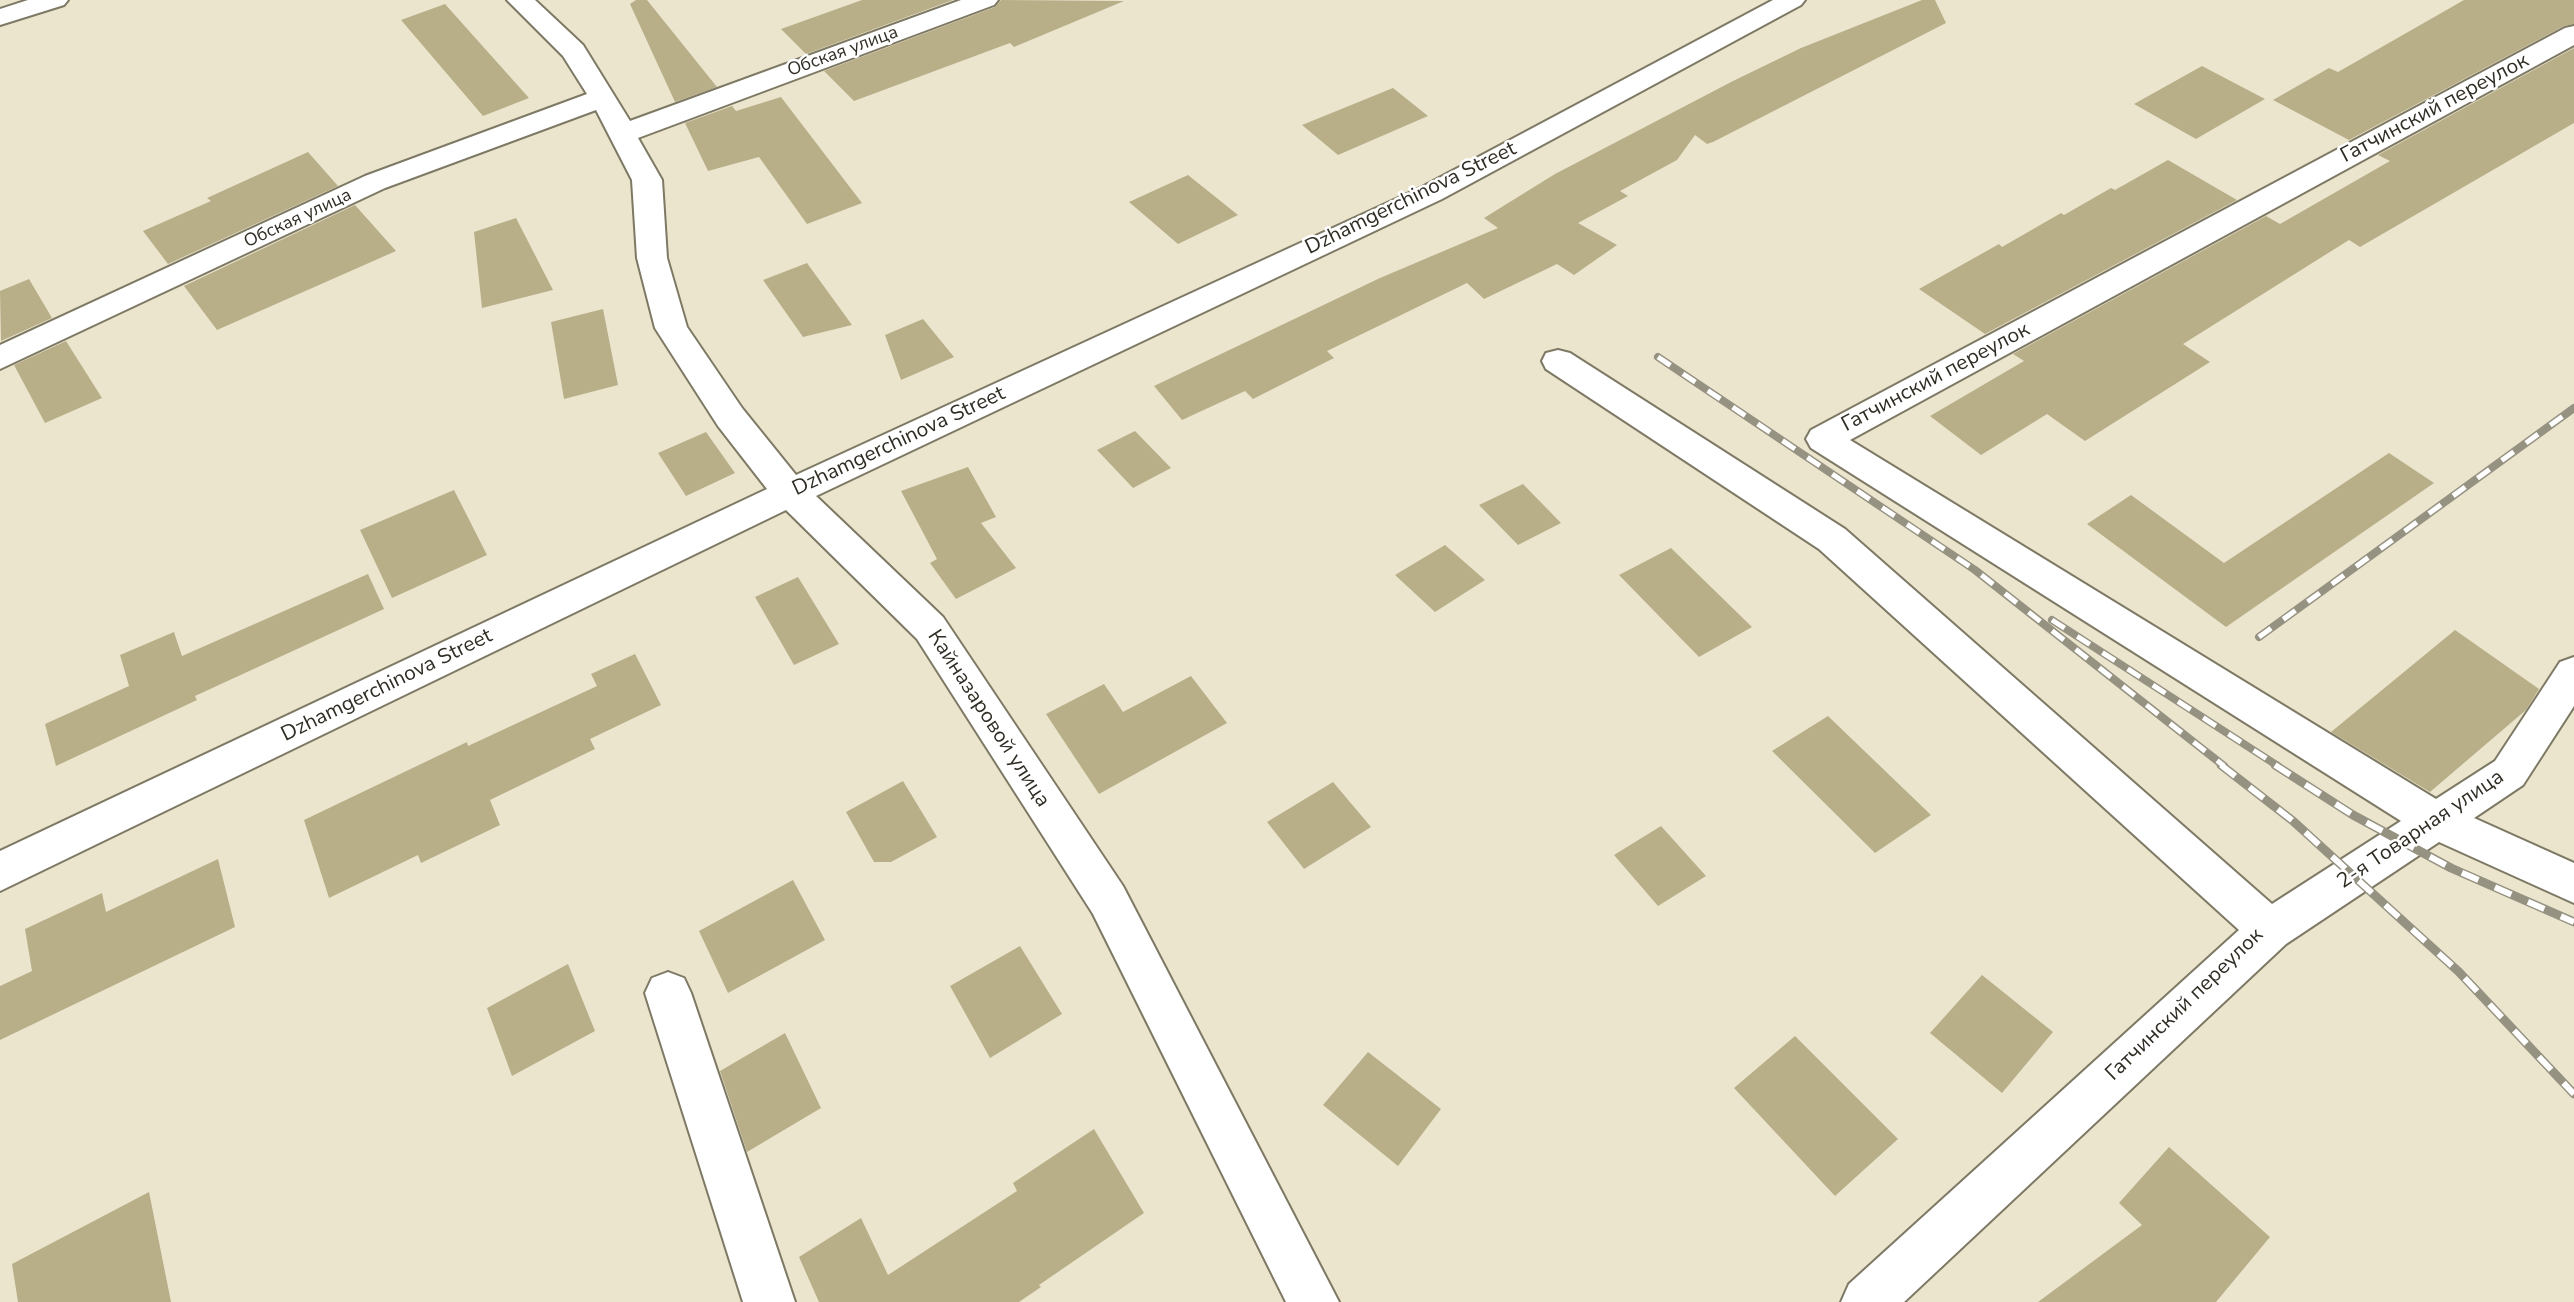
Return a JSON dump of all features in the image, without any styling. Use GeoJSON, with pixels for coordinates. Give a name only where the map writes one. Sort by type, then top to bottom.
{"type":"FeatureCollection","features":[{"type":"Feature","properties":{"kind":"street"},"geometry":{"type":"LineString","coordinates":[[0,17],[55,0]]}},
{"type":"Feature","properties":{"kind":"street","name":"Кайназаровой улица"},"geometry":{"type":"LineString","coordinates":[[520,0],[574,51],[647,180],[652,258],[671,328],[730,417],[790,493],[930,628],[1100,889],[1313,1302]]}},
{"type":"Feature","properties":{"kind":"street","name":"Обская улица"},"geometry":{"type":"LineString","coordinates":[[622,134],[985,0]]}},
{"type":"Feature","properties":{"kind":"street","name":"Dzhamgerchinova Street"},"geometry":{"type":"LineString","coordinates":[[0,872],[790,493],[1432,192],[1792,0]]}},
{"type":"Feature","properties":{"kind":"street","name":"Гатчинский переулок"},"geometry":{"type":"LineString","coordinates":[[2435,821],[1823,439],[2574,34]]}},
{"type":"Feature","properties":{"kind":"street","name":"Обская улица"},"geometry":{"type":"LineString","coordinates":[[0,358],[375,183],[603,98]]}},
{"type":"Feature","properties":{"kind":"street","name":"Гатчинский переулок"},"geometry":{"type":"LineString","coordinates":[[1558,361],[1832,539],[2270,930],[1867,1302]]}},
{"type":"Feature","properties":{"kind":"street","name":"2-я Товарная улица"},"geometry":{"type":"LineString","coordinates":[[2270,930],[2509,773],[2574,673]]}},
{"type":"Feature","properties":{"kind":"street"},"geometry":{"type":"LineString","coordinates":[[2435,821],[2574,884]]}},
{"type":"Feature","properties":{"kind":"street"},"geometry":{"type":"LineString","coordinates":[[668,993],[769,1302]]}},
{"type":"Feature","properties":{"kind":"building"},"geometry":{"type":"Polygon","coordinates":[[[636,0],[647,0],[717,87],[675,102],[630,4],[636,0]]]}},
{"type":"Feature","properties":{"kind":"building"},"geometry":{"type":"Polygon","coordinates":[[[862,0],[953,0],[806,54],[781,29],[862,0]]]}},
{"type":"Feature","properties":{"kind":"building"},"geometry":{"type":"Polygon","coordinates":[[[1001,0],[1124,1],[1014,47],[1010,43],[854,101],[824,71],[995,7],[1001,0]]]}},
{"type":"Feature","properties":{"kind":"building"},"geometry":{"type":"Polygon","coordinates":[[[1922,0],[1935,0],[1946,23],[1713,142],[1707,144],[1695,135],[1677,160],[1620,191],[1628,196],[1578,223],[1617,245],[1574,275],[1557,264],[1484,299],[1467,283],[1327,351],[1334,358],[1253,399],[1245,391],[1182,420],[1154,386],[1380,278],[1498,228],[1484,218],[1555,174],[1801,48],[1922,0]]]}},
{"type":"Feature","properties":{"kind":"building"},"geometry":{"type":"Polygon","coordinates":[[[2464,0],[2574,0],[2574,24],[2564,26],[2349,140],[2273,100],[2329,68],[2338,72],[2464,0]]]}},
{"type":"Feature","properties":{"kind":"building"},"geometry":{"type":"Polygon","coordinates":[[[445,4],[529,98],[483,116],[401,20],[445,4]]]}},
{"type":"Feature","properties":{"kind":"building"},"geometry":{"type":"Polygon","coordinates":[[[2574,48],[2574,123],[2360,247],[2349,240],[2183,344],[2210,362],[2085,441],[2047,414],[1981,455],[1930,416],[2024,361],[2013,354],[2266,216],[2280,224],[2390,161],[2378,155],[2574,48]]]}},
{"type":"Feature","properties":{"kind":"building"},"geometry":{"type":"Polygon","coordinates":[[[2202,66],[2265,99],[2196,139],[2134,104],[2202,66]]]}},
{"type":"Feature","properties":{"kind":"building"},"geometry":{"type":"Polygon","coordinates":[[[1393,88],[1428,116],[1338,155],[1302,125],[1393,88]]]}},
{"type":"Feature","properties":{"kind":"building"},"geometry":{"type":"Polygon","coordinates":[[[781,97],[862,203],[807,224],[759,157],[708,171],[685,123],[732,106],[736,111],[781,97]]]}},
{"type":"Feature","properties":{"kind":"building"},"geometry":{"type":"Polygon","coordinates":[[[308,152],[338,186],[168,264],[143,231],[211,201],[207,198],[308,152]]]}},
{"type":"Feature","properties":{"kind":"building"},"geometry":{"type":"Polygon","coordinates":[[[2168,160],[2237,200],[1985,334],[1919,289],[1999,244],[2002,247],[2061,213],[2064,215],[2111,188],[2115,190],[2168,160]]]}},
{"type":"Feature","properties":{"kind":"building"},"geometry":{"type":"Polygon","coordinates":[[[1188,175],[1238,215],[1178,244],[1129,202],[1188,175]]]}},
{"type":"Feature","properties":{"kind":"building"},"geometry":{"type":"Polygon","coordinates":[[[355,205],[396,251],[217,330],[184,286],[355,205]]]}},
{"type":"Feature","properties":{"kind":"building"},"geometry":{"type":"Polygon","coordinates":[[[516,218],[553,290],[482,308],[474,232],[516,218]]]}},
{"type":"Feature","properties":{"kind":"building"},"geometry":{"type":"Polygon","coordinates":[[[807,263],[852,325],[803,337],[763,280],[807,263]]]}},
{"type":"Feature","properties":{"kind":"building"},"geometry":{"type":"Polygon","coordinates":[[[29,279],[52,318],[1,341],[0,291],[29,279]]]}},
{"type":"Feature","properties":{"kind":"building"},"geometry":{"type":"Polygon","coordinates":[[[603,309],[618,385],[564,399],[551,322],[603,309]]]}},
{"type":"Feature","properties":{"kind":"building"},"geometry":{"type":"Polygon","coordinates":[[[923,319],[954,357],[901,380],[885,335],[923,319]]]}},
{"type":"Feature","properties":{"kind":"building"},"geometry":{"type":"Polygon","coordinates":[[[66,341],[102,398],[45,423],[14,365],[66,341]]]}},
{"type":"Feature","properties":{"kind":"building"},"geometry":{"type":"Polygon","coordinates":[[[1135,431],[1171,468],[1133,488],[1097,450],[1135,431]]]}},
{"type":"Feature","properties":{"kind":"building"},"geometry":{"type":"Polygon","coordinates":[[[706,432],[735,473],[686,496],[658,453],[706,432]]]}},
{"type":"Feature","properties":{"kind":"building"},"geometry":{"type":"Polygon","coordinates":[[[2389,453],[2434,483],[2226,627],[2087,524],[2131,495],[2224,563],[2389,453]]]}},
{"type":"Feature","properties":{"kind":"building"},"geometry":{"type":"Polygon","coordinates":[[[968,467],[996,517],[981,523],[1016,568],[956,599],[930,563],[937,559],[901,491],[968,467]]]}},
{"type":"Feature","properties":{"kind":"building"},"geometry":{"type":"Polygon","coordinates":[[[1523,484],[1561,523],[1518,545],[1479,505],[1523,484]]]}},
{"type":"Feature","properties":{"kind":"building"},"geometry":{"type":"Polygon","coordinates":[[[454,490],[487,555],[392,598],[360,530],[454,490]]]}},
{"type":"Feature","properties":{"kind":"building"},"geometry":{"type":"Polygon","coordinates":[[[1445,545],[1485,580],[1435,612],[1395,575],[1445,545]]]}},
{"type":"Feature","properties":{"kind":"building"},"geometry":{"type":"Polygon","coordinates":[[[1671,548],[1752,627],[1699,657],[1619,575],[1671,548]]]}},
{"type":"Feature","properties":{"kind":"building"},"geometry":{"type":"Polygon","coordinates":[[[368,574],[384,609],[195,696],[197,700],[56,766],[45,724],[129,686],[120,655],[174,632],[182,656],[368,574]]]}},
{"type":"Feature","properties":{"kind":"building"},"geometry":{"type":"Polygon","coordinates":[[[798,577],[839,644],[794,665],[755,597],[798,577]]]}},
{"type":"Feature","properties":{"kind":"building"},"geometry":{"type":"Polygon","coordinates":[[[2455,630],[2539,689],[2526,710],[2430,792],[2331,732],[2455,630]]]}},
{"type":"Feature","properties":{"kind":"building"},"geometry":{"type":"Polygon","coordinates":[[[635,654],[661,705],[590,739],[595,749],[490,800],[500,825],[421,863],[418,855],[329,898],[304,820],[467,742],[468,746],[597,686],[591,674],[635,654]]]}},
{"type":"Feature","properties":{"kind":"building"},"geometry":{"type":"Polygon","coordinates":[[[1191,676],[1227,723],[1099,794],[1046,714],[1104,684],[1123,712],[1191,676]]]}},
{"type":"Feature","properties":{"kind":"building"},"geometry":{"type":"Polygon","coordinates":[[[1828,716],[1931,815],[1875,853],[1772,751],[1828,716]]]}},
{"type":"Feature","properties":{"kind":"building"},"geometry":{"type":"Polygon","coordinates":[[[903,781],[937,837],[891,862],[874,862],[846,812],[903,781]]]}},
{"type":"Feature","properties":{"kind":"building"},"geometry":{"type":"Polygon","coordinates":[[[1333,782],[1371,827],[1304,869],[1267,822],[1333,782]]]}},
{"type":"Feature","properties":{"kind":"building"},"geometry":{"type":"Polygon","coordinates":[[[1661,826],[1706,876],[1658,906],[1614,855],[1661,826]]]}},
{"type":"Feature","properties":{"kind":"building"},"geometry":{"type":"Polygon","coordinates":[[[218,859],[235,927],[0,1040],[0,986],[32,971],[25,929],[102,893],[106,912],[218,859]]]}},
{"type":"Feature","properties":{"kind":"building"},"geometry":{"type":"Polygon","coordinates":[[[793,880],[825,940],[728,993],[699,931],[793,880]]]}},
{"type":"Feature","properties":{"kind":"building"},"geometry":{"type":"Polygon","coordinates":[[[1020,946],[1062,1014],[990,1058],[950,986],[1020,946]]]}},
{"type":"Feature","properties":{"kind":"building"},"geometry":{"type":"Polygon","coordinates":[[[568,964],[595,1031],[512,1076],[487,1008],[568,964]]]}},
{"type":"Feature","properties":{"kind":"building"},"geometry":{"type":"Polygon","coordinates":[[[1982,975],[2053,1032],[2002,1093],[1930,1033],[1982,975]]]}},
{"type":"Feature","properties":{"kind":"building"},"geometry":{"type":"Polygon","coordinates":[[[785,1033],[821,1108],[747,1152],[720,1071],[785,1033]]]}},
{"type":"Feature","properties":{"kind":"building"},"geometry":{"type":"Polygon","coordinates":[[[1795,1036],[1898,1139],[1835,1196],[1734,1088],[1795,1036]]]}},
{"type":"Feature","properties":{"kind":"building"},"geometry":{"type":"Polygon","coordinates":[[[1368,1052],[1441,1109],[1398,1166],[1323,1105],[1368,1052]]]}},
{"type":"Feature","properties":{"kind":"building"},"geometry":{"type":"Polygon","coordinates":[[[1094,1129],[1144,1213],[1039,1285],[1041,1287],[1019,1302],[819,1302],[799,1257],[861,1218],[888,1275],[1017,1191],[1013,1183],[1094,1129]]]}},
{"type":"Feature","properties":{"kind":"building"},"geometry":{"type":"Polygon","coordinates":[[[2169,1147],[2270,1237],[2216,1302],[2038,1302],[2142,1225],[2119,1203],[2169,1147]]]}},
{"type":"Feature","properties":{"kind":"building"},"geometry":{"type":"Polygon","coordinates":[[[149,1192],[171,1302],[18,1302],[12,1264],[149,1192]]]}},
{"type":"Feature","properties":{"kind":"railway"},"geometry":{"type":"LineString","coordinates":[[1658,357],[1975,570],[2224,766]]}},
{"type":"Feature","properties":{"kind":"railway"},"geometry":{"type":"LineString","coordinates":[[2259,637],[2574,408]]}},
{"type":"Feature","properties":{"kind":"railway"},"geometry":{"type":"LineString","coordinates":[[2052,620],[2278,766]]}},
{"type":"Feature","properties":{"kind":"railway"},"geometry":{"type":"LineString","coordinates":[[2221,765],[2293,821],[2459,972],[2574,1094]]}},
{"type":"Feature","properties":{"kind":"railway"},"geometry":{"type":"LineString","coordinates":[[2275,765],[2353,815],[2451,868],[2574,922]]}}]}
